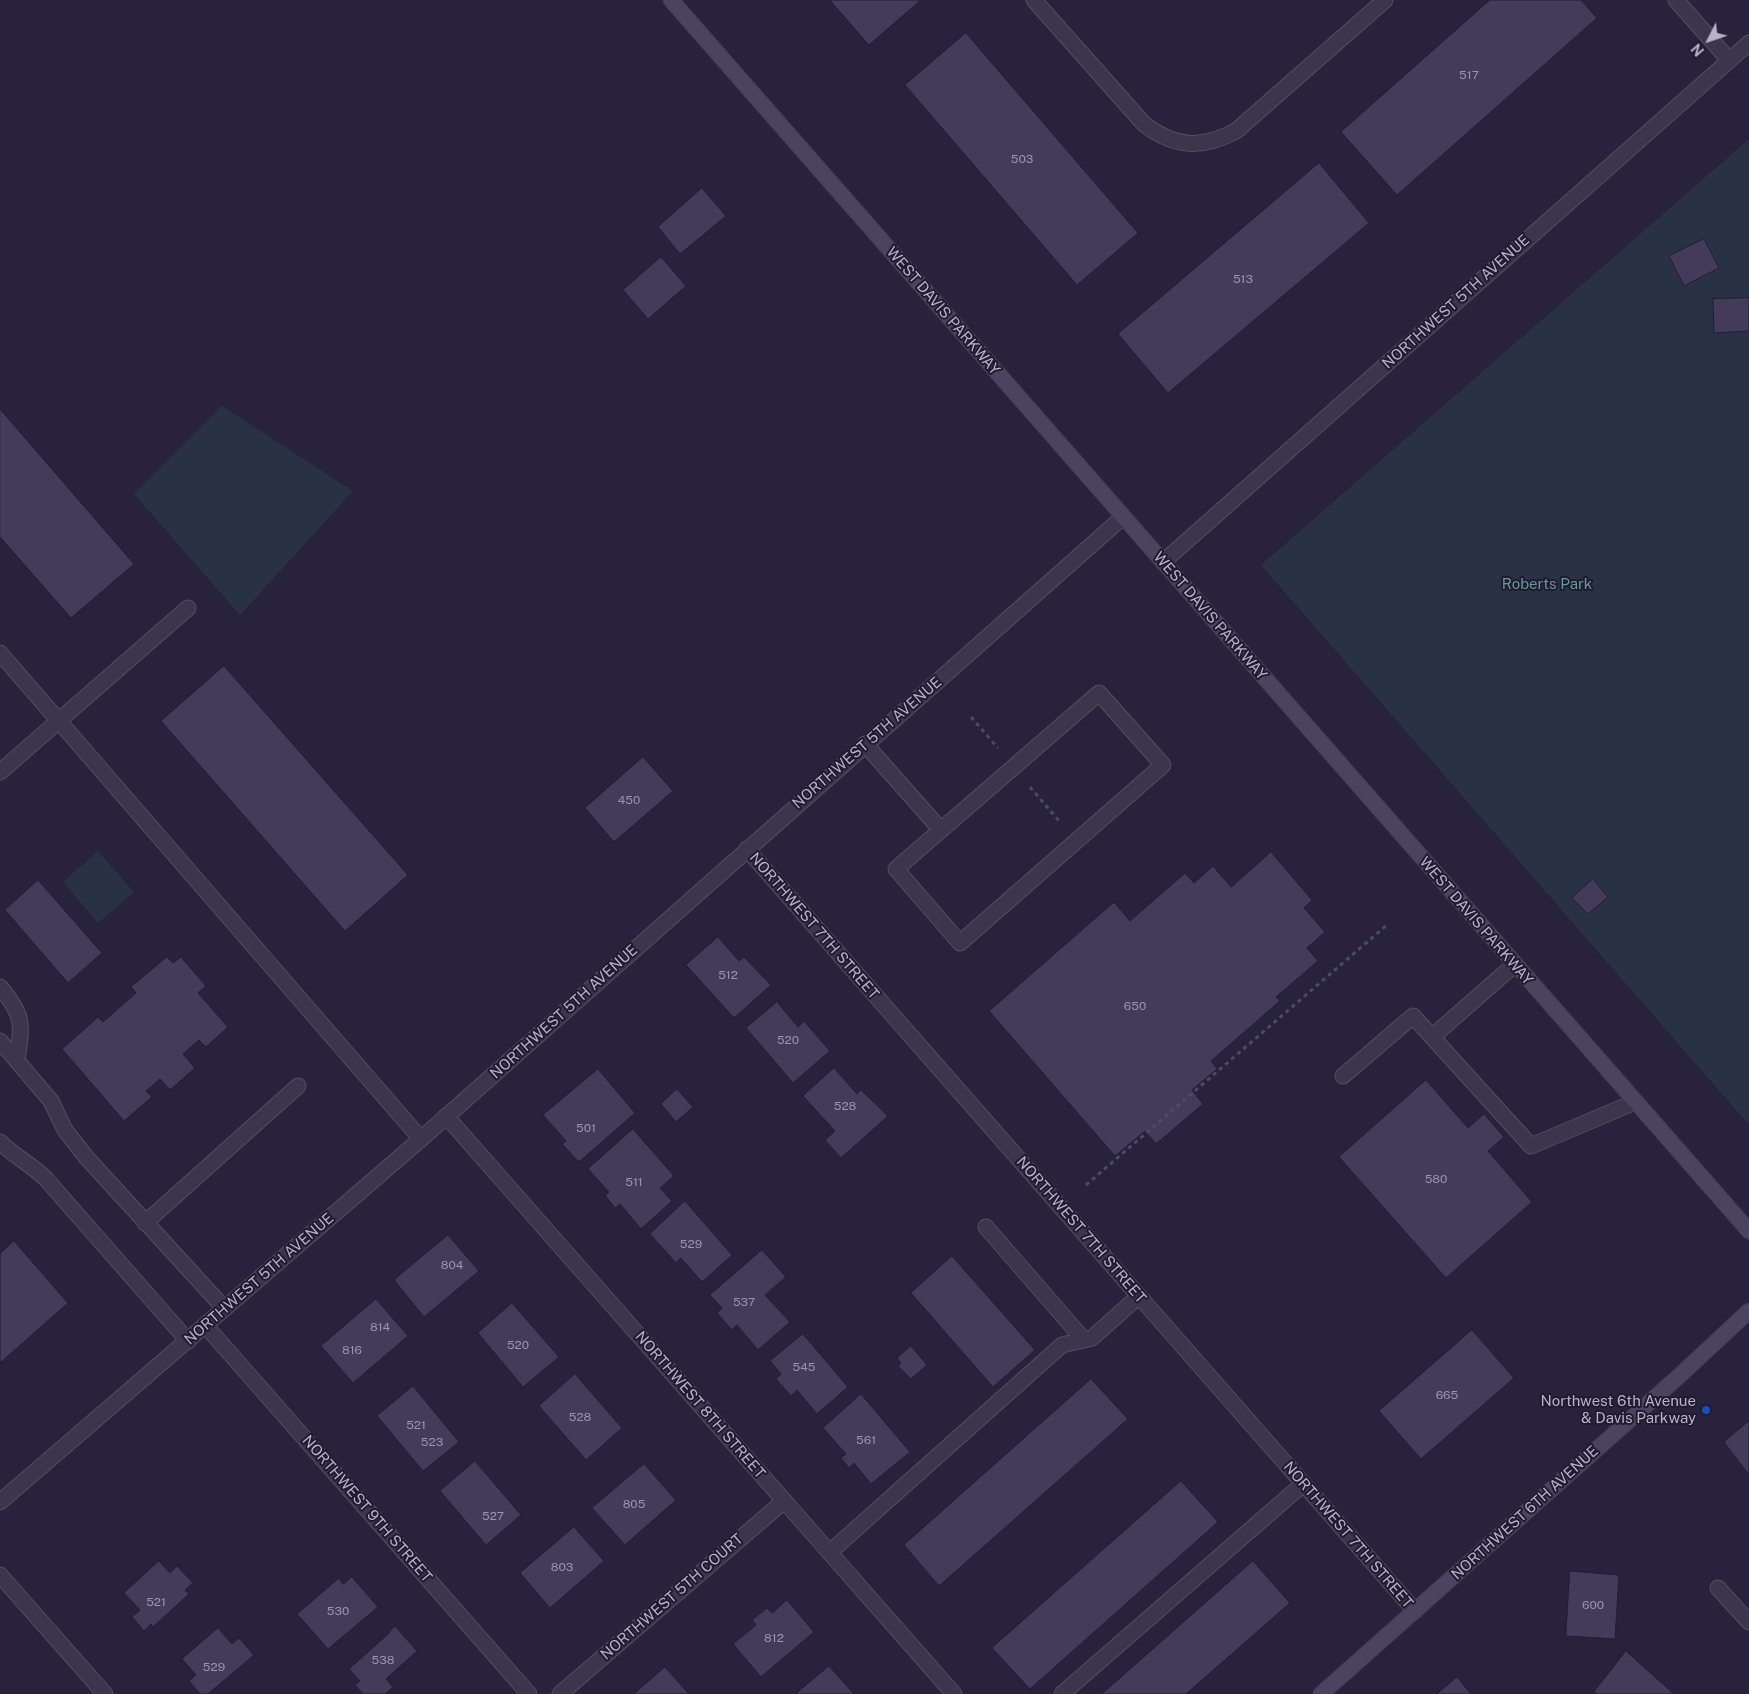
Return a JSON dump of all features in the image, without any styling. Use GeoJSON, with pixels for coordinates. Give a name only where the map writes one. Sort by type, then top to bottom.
{"type":"FeatureCollection","features":[{"type":"Feature","properties":{"kind":"street","name":"WEST DAVIS PARKWAY"},"geometry":{"type":"LineString","coordinates":[[671,0],[1514,965],[1749,1231]]}},
{"type":"Feature","properties":{"kind":"street"},"geometry":{"type":"LineString","coordinates":[[1034,0],[1144,124],[1166,138],[1187,143],[1214,141],[1236,131],[1386,0]]}},
{"type":"Feature","properties":{"kind":"street"},"geometry":{"type":"LineString","coordinates":[[1676,0],[1729,60]]}},
{"type":"Feature","properties":{"kind":"street","name":"NORTHWEST 5TH AVENUE"},"geometry":{"type":"LineString","coordinates":[[1163,562],[1749,43]]}},
{"type":"Feature","properties":{"kind":"street","name":"NORTHWEST 5TH AVENUE"},"geometry":{"type":"LineString","coordinates":[[0,1502],[421,1139],[1123,517]]}},
{"type":"Feature","properties":{"kind":"street"},"geometry":{"type":"LineString","coordinates":[[0,772],[188,608]]}},
{"type":"Feature","properties":{"kind":"street"},"geometry":{"type":"LineString","coordinates":[[0,653],[421,1139]]}},
{"type":"Feature","properties":{"kind":"street"},"geometry":{"type":"LineString","coordinates":[[1099,693],[1163,765],[960,943],[896,869],[941,830],[1099,693]]}},
{"type":"Feature","properties":{"kind":"street"},"geometry":{"type":"LineString","coordinates":[[865,744],[941,830]]}},
{"type":"Feature","properties":{"kind":"street","name":"NORTHWEST 7TH STREET"},"geometry":{"type":"LineString","coordinates":[[747,849],[1415,1611]]}},
{"type":"Feature","properties":{"kind":"street"},"geometry":{"type":"LineString","coordinates":[[1432,1037],[1514,965]]}},
{"type":"Feature","properties":{"kind":"street"},"geometry":{"type":"LineString","coordinates":[[0,987],[16,1008],[20,1017],[21,1033],[17,1061]]}},
{"type":"Feature","properties":{"kind":"street"},"geometry":{"type":"LineString","coordinates":[[1343,1076],[1413,1016],[1531,1146],[1636,1102]]}},
{"type":"Feature","properties":{"kind":"street"},"geometry":{"type":"LineString","coordinates":[[0,1041],[50,1101],[65,1130],[78,1148],[224,1308]]}},
{"type":"Feature","properties":{"kind":"street"},"geometry":{"type":"LineString","coordinates":[[145,1223],[298,1086]]}},
{"type":"Feature","properties":{"kind":"street","name":"NORTHWEST 8TH STREET"},"geometry":{"type":"LineString","coordinates":[[446,1116],[954,1694]]}},
{"type":"Feature","properties":{"kind":"street"},"geometry":{"type":"LineString","coordinates":[[0,1142],[46,1179],[188,1341]]}},
{"type":"Feature","properties":{"kind":"street"},"geometry":{"type":"LineString","coordinates":[[986,1228],[1084,1340]]}},
{"type":"Feature","properties":{"kind":"street"},"geometry":{"type":"LineString","coordinates":[[830,1552],[1062,1345],[1092,1338],[1139,1296]]}},
{"type":"Feature","properties":{"kind":"street","name":"NORTHWEST 6TH AVENUE"},"geometry":{"type":"LineString","coordinates":[[1321,1694],[1678,1377],[1749,1311]]}},
{"type":"Feature","properties":{"kind":"street","name":"NORTHWEST 9TH STREET"},"geometry":{"type":"LineString","coordinates":[[205,1325],[529,1694]]}},
{"type":"Feature","properties":{"kind":"street"},"geometry":{"type":"LineString","coordinates":[[1062,1694],[1303,1484]]}},
{"type":"Feature","properties":{"kind":"street","name":"NORTHWEST 5TH COURT"},"geometry":{"type":"LineString","coordinates":[[560,1694],[784,1501]]}},
{"type":"Feature","properties":{"kind":"street"},"geometry":{"type":"LineString","coordinates":[[0,1575],[104,1694]]}},
{"type":"Feature","properties":{"kind":"street"},"geometry":{"type":"LineString","coordinates":[[1718,1588],[1749,1622]]}},
{"type":"Feature","properties":{"kind":"path"},"geometry":{"type":"LineString","coordinates":[[971,717],[1003,754]]}},
{"type":"Feature","properties":{"kind":"path"},"geometry":{"type":"LineString","coordinates":[[1029,786],[1060,823]]}},
{"type":"Feature","properties":{"kind":"path"},"geometry":{"type":"LineString","coordinates":[[1086,1185],[1388,924]]}},
{"type":"Feature","properties":{"kind":"green space","name":"Roberts Park"},"geometry":{"type":"Polygon","coordinates":[[[1749,139],[1749,1125],[1261,565],[1749,139]]]}},
{"type":"Feature","properties":{"kind":"green space"},"geometry":{"type":"Polygon","coordinates":[[[222,406],[353,491],[240,615],[134,494],[222,406]]]}},
{"type":"Feature","properties":{"kind":"green space"},"geometry":{"type":"Polygon","coordinates":[[[98,851],[134,892],[98,923],[63,882],[98,851]]]}},
{"type":"Feature","properties":{"kind":"building"},"geometry":{"type":"Polygon","coordinates":[[[830,0],[921,0],[869,45],[830,0]]]}},
{"type":"Feature","properties":{"kind":"building"},"geometry":{"type":"Polygon","coordinates":[[[1490,0],[1581,0],[1597,18],[1397,195],[1341,132],[1490,0]]]}},
{"type":"Feature","properties":{"kind":"building"},"geometry":{"type":"Polygon","coordinates":[[[966,33],[1138,233],[1077,285],[905,85],[966,33]]]}},
{"type":"Feature","properties":{"kind":"building"},"geometry":{"type":"Polygon","coordinates":[[[1319,163],[1369,223],[1168,393],[1118,334],[1319,163]]]}},
{"type":"Feature","properties":{"kind":"building"},"geometry":{"type":"Polygon","coordinates":[[[702,188],[726,216],[680,254],[658,227],[702,188]]]}},
{"type":"Feature","properties":{"kind":"building"},"geometry":{"type":"Polygon","coordinates":[[[1704,239],[1719,268],[1684,286],[1669,256],[1704,239]]]}},
{"type":"Feature","properties":{"kind":"building"},"geometry":{"type":"Polygon","coordinates":[[[661,257],[686,286],[648,319],[623,290],[661,257]]]}},
{"type":"Feature","properties":{"kind":"building"},"geometry":{"type":"Polygon","coordinates":[[[1749,298],[1749,331],[1714,333],[1713,299],[1749,298]]]}},
{"type":"Feature","properties":{"kind":"building"},"geometry":{"type":"Polygon","coordinates":[[[0,409],[134,564],[71,618],[0,537],[0,409]]]}},
{"type":"Feature","properties":{"kind":"building"},"geometry":{"type":"Polygon","coordinates":[[[224,666],[408,875],[345,931],[161,721],[224,666]]]}},
{"type":"Feature","properties":{"kind":"building"},"geometry":{"type":"Polygon","coordinates":[[[643,757],[673,791],[614,842],[585,808],[643,757]]]}},
{"type":"Feature","properties":{"kind":"building"},"geometry":{"type":"Polygon","coordinates":[[[1271,852],[1312,900],[1304,908],[1325,932],[1307,948],[1318,961],[1276,997],[1280,1001],[1211,1061],[1217,1069],[1192,1090],[1203,1104],[1156,1144],[1145,1131],[1115,1156],[989,1011],[1114,902],[1130,921],[1185,873],[1194,883],[1213,866],[1231,887],[1271,852]]]}},
{"type":"Feature","properties":{"kind":"building"},"geometry":{"type":"Polygon","coordinates":[[[1593,879],[1608,897],[1588,914],[1572,898],[1593,879]]]}},
{"type":"Feature","properties":{"kind":"building"},"geometry":{"type":"Polygon","coordinates":[[[38,880],[102,953],[68,983],[5,910],[38,880]]]}},
{"type":"Feature","properties":{"kind":"building"},"geometry":{"type":"Polygon","coordinates":[[[718,937],[739,961],[744,957],[771,985],[734,1018],[686,965],[718,937]]]}},
{"type":"Feature","properties":{"kind":"building"},"geometry":{"type":"Polygon","coordinates":[[[167,957],[173,963],[181,957],[206,986],[198,993],[228,1027],[206,1047],[199,1040],[183,1054],[195,1068],[170,1090],[160,1079],[146,1091],[152,1097],[124,1121],[62,1049],[98,1017],[103,1022],[136,993],[131,987],[167,957]]]}},
{"type":"Feature","properties":{"kind":"building"},"geometry":{"type":"Polygon","coordinates":[[[777,1002],[798,1027],[804,1021],[830,1051],[793,1083],[746,1028],[777,1002]]]}},
{"type":"Feature","properties":{"kind":"building"},"geometry":{"type":"Polygon","coordinates":[[[834,1068],[857,1094],[861,1090],[888,1116],[841,1158],[825,1140],[835,1131],[803,1096],[834,1068]]]}},
{"type":"Feature","properties":{"kind":"building"},"geometry":{"type":"Polygon","coordinates":[[[598,1069],[635,1113],[579,1162],[562,1144],[566,1141],[543,1115],[598,1069]]]}},
{"type":"Feature","properties":{"kind":"building"},"geometry":{"type":"Polygon","coordinates":[[[1426,1080],[1468,1128],[1484,1114],[1504,1137],[1488,1151],[1532,1202],[1446,1278],[1339,1157],[1426,1080]]]}},
{"type":"Feature","properties":{"kind":"building"},"geometry":{"type":"Polygon","coordinates":[[[677,1089],[693,1107],[676,1122],[661,1104],[677,1089]]]}},
{"type":"Feature","properties":{"kind":"building"},"geometry":{"type":"Polygon","coordinates":[[[633,1129],[674,1176],[660,1188],[672,1201],[641,1229],[620,1204],[615,1208],[605,1195],[609,1192],[588,1169],[633,1129]]]}},
{"type":"Feature","properties":{"kind":"building"},"geometry":{"type":"Polygon","coordinates":[[[685,1201],[732,1255],[702,1282],[681,1258],[676,1263],[650,1234],[685,1201]]]}},
{"type":"Feature","properties":{"kind":"building"},"geometry":{"type":"Polygon","coordinates":[[[448,1235],[479,1271],[424,1317],[394,1280],[448,1235]]]}},
{"type":"Feature","properties":{"kind":"building"},"geometry":{"type":"Polygon","coordinates":[[[14,1241],[68,1303],[0,1363],[0,1254],[14,1241]]]}},
{"type":"Feature","properties":{"kind":"building"},"geometry":{"type":"Polygon","coordinates":[[[762,1250],[786,1277],[765,1295],[790,1322],[758,1350],[737,1325],[732,1330],[717,1313],[722,1308],[710,1295],[762,1250]]]}},
{"type":"Feature","properties":{"kind":"building"},"geometry":{"type":"Polygon","coordinates":[[[952,1256],[1035,1350],[993,1387],[911,1293],[952,1256]]]}},
{"type":"Feature","properties":{"kind":"building"},"geometry":{"type":"Polygon","coordinates":[[[376,1299],[408,1336],[353,1383],[321,1346],[376,1299]]]}},
{"type":"Feature","properties":{"kind":"building"},"geometry":{"type":"Polygon","coordinates":[[[512,1303],[559,1357],[523,1387],[478,1333],[512,1303]]]}},
{"type":"Feature","properties":{"kind":"building"},"geometry":{"type":"Polygon","coordinates":[[[1472,1330],[1514,1378],[1421,1459],[1379,1411],[1472,1330]]]}},
{"type":"Feature","properties":{"kind":"building"},"geometry":{"type":"Polygon","coordinates":[[[803,1334],[848,1387],[817,1414],[797,1390],[791,1396],[776,1379],[781,1374],[770,1361],[803,1334]]]}},
{"type":"Feature","properties":{"kind":"building"},"geometry":{"type":"Polygon","coordinates":[[[911,1346],[927,1365],[911,1379],[898,1366],[901,1363],[897,1358],[911,1346]]]}},
{"type":"Feature","properties":{"kind":"building"},"geometry":{"type":"Polygon","coordinates":[[[575,1374],[622,1428],[586,1460],[539,1406],[575,1374]]]}},
{"type":"Feature","properties":{"kind":"building"},"geometry":{"type":"Polygon","coordinates":[[[1091,1379],[1128,1419],[939,1586],[904,1545],[1091,1379]]]}},
{"type":"Feature","properties":{"kind":"building"},"geometry":{"type":"Polygon","coordinates":[[[413,1386],[459,1442],[423,1471],[377,1416],[413,1386]]]}},
{"type":"Feature","properties":{"kind":"building"},"geometry":{"type":"Polygon","coordinates":[[[861,1394],[910,1452],[871,1484],[854,1463],[849,1468],[841,1458],[846,1454],[823,1428],[861,1394]]]}},
{"type":"Feature","properties":{"kind":"building"},"geometry":{"type":"Polygon","coordinates":[[[1749,1421],[1749,1475],[1724,1442],[1749,1421]]]}},
{"type":"Feature","properties":{"kind":"building"},"geometry":{"type":"Polygon","coordinates":[[[475,1461],[521,1515],[486,1545],[440,1491],[475,1461]]]}},
{"type":"Feature","properties":{"kind":"building"},"geometry":{"type":"Polygon","coordinates":[[[644,1464],[676,1500],[625,1545],[592,1508],[644,1464]]]}},
{"type":"Feature","properties":{"kind":"building"},"geometry":{"type":"Polygon","coordinates":[[[1181,1481],[1218,1522],[1030,1689],[992,1648],[1181,1481]]]}},
{"type":"Feature","properties":{"kind":"building"},"geometry":{"type":"Polygon","coordinates":[[[574,1527],[604,1561],[550,1608],[520,1573],[574,1527]]]}},
{"type":"Feature","properties":{"kind":"building"},"geometry":{"type":"Polygon","coordinates":[[[159,1561],[170,1573],[177,1566],[193,1583],[185,1590],[189,1594],[153,1627],[151,1624],[144,1631],[132,1617],[140,1610],[124,1593],[159,1561]]]}},
{"type":"Feature","properties":{"kind":"building"},"geometry":{"type":"Polygon","coordinates":[[[1253,1561],[1290,1603],[1186,1694],[1102,1694],[1253,1561]]]}},
{"type":"Feature","properties":{"kind":"building"},"geometry":{"type":"Polygon","coordinates":[[[1570,1571],[1619,1575],[1615,1639],[1566,1636],[1570,1571]]]}},
{"type":"Feature","properties":{"kind":"building"},"geometry":{"type":"Polygon","coordinates":[[[352,1577],[378,1607],[328,1649],[297,1614],[339,1578],[343,1584],[352,1577]]]}},
{"type":"Feature","properties":{"kind":"building"},"geometry":{"type":"Polygon","coordinates":[[[787,1600],[814,1632],[761,1677],[733,1644],[756,1625],[752,1620],[767,1608],[772,1613],[787,1600]]]}},
{"type":"Feature","properties":{"kind":"building"},"geometry":{"type":"Polygon","coordinates":[[[395,1626],[417,1651],[386,1679],[393,1687],[385,1694],[363,1694],[355,1685],[360,1681],[349,1669],[395,1626]]]}},
{"type":"Feature","properties":{"kind":"building"},"geometry":{"type":"Polygon","coordinates":[[[218,1628],[232,1644],[239,1638],[254,1655],[208,1694],[200,1694],[189,1681],[196,1675],[182,1659],[218,1628]]]}},
{"type":"Feature","properties":{"kind":"building"},"geometry":{"type":"Polygon","coordinates":[[[1626,1651],[1674,1694],[1597,1694],[1594,1692],[1626,1651]]]}},
{"type":"Feature","properties":{"kind":"building"},"geometry":{"type":"Polygon","coordinates":[[[829,1666],[854,1694],[797,1693],[829,1666]]]}},
{"type":"Feature","properties":{"kind":"building"},"geometry":{"type":"Polygon","coordinates":[[[665,1667],[689,1694],[634,1694],[665,1667]]]}},
{"type":"Feature","properties":{"kind":"building"},"geometry":{"type":"Polygon","coordinates":[[[1457,1677],[1471,1694],[1437,1694],[1457,1677]]]}},
{"type":"Feature","properties":{"kind":"place","name":"Northwest 6th Avenue & Davis Parkway"},"geometry":{"type":"Point","coordinates":[1706,1410]}}]}
